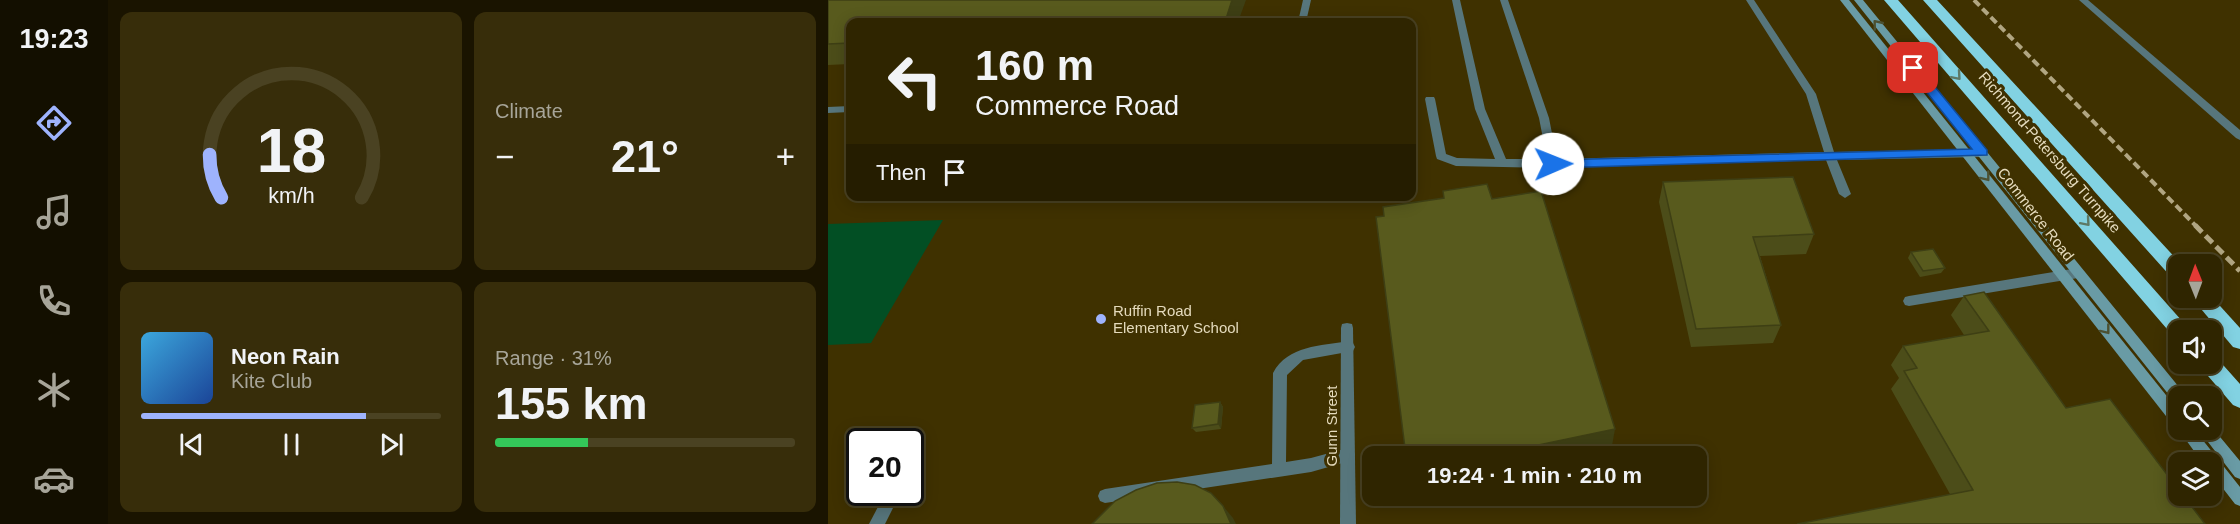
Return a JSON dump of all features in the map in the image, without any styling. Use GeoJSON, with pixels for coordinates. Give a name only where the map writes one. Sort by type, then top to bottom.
{"type":"FeatureCollection","features":[{"type":"Feature","properties":{"kind":"highway","name":"Richmond-Petersburg Turnpike"},"geometry":{"type":"LineString","coordinates":[[1891,0],[2171,320]]}},
{"type":"Feature","properties":{"kind":"highway","name":"Richmond-Petersburg Turnpike"},"geometry":{"type":"LineString","coordinates":[[1930,0],[2168,262]]}},
{"type":"Feature","properties":{"kind":"highway"},"geometry":{"type":"LineString","coordinates":[[2210,308],[2240,341]]}},
{"type":"Feature","properties":{"kind":"highway"},"geometry":{"type":"LineString","coordinates":[[2218,374],[2240,399]]}},
{"type":"Feature","properties":{"kind":"main road","name":"Commerce Road"},"geometry":{"type":"LineString","coordinates":[[1844,0],[2168,408]]}},
{"type":"Feature","properties":{"kind":"main road","name":"Commerce Road"},"geometry":{"type":"LineString","coordinates":[[1858,0],[2170,386]]}},
{"type":"Feature","properties":{"kind":"main road"},"geometry":{"type":"LineString","coordinates":[[2194,440],[2203,452]]}},
{"type":"Feature","properties":{"kind":"main road"},"geometry":{"type":"LineString","coordinates":[[2214,440],[2240,472]]}},
{"type":"Feature","properties":{"kind":"main road"},"geometry":{"type":"LineString","coordinates":[[2222,476],[2240,499]]}},
{"type":"Feature","properties":{"kind":"street"},"geometry":{"type":"LineString","coordinates":[[1303,18],[1307,0]]}},
{"type":"Feature","properties":{"kind":"street"},"geometry":{"type":"LineString","coordinates":[[1456,0],[1480,109],[1502,162]]}},
{"type":"Feature","properties":{"kind":"street"},"geometry":{"type":"LineString","coordinates":[[1504,0],[1544,118],[1553,164]]}},
{"type":"Feature","properties":{"kind":"street"},"geometry":{"type":"LineString","coordinates":[[1750,0],[1811,94],[1830,156],[1845,194]]}},
{"type":"Feature","properties":{"kind":"street"},"geometry":{"type":"LineString","coordinates":[[2083,0],[2240,136]]}},
{"type":"Feature","properties":{"kind":"street"},"geometry":{"type":"LineString","coordinates":[[1430,99],[1441,156],[1456,162],[1553,164],[1982,153]]}},
{"type":"Feature","properties":{"kind":"street"},"geometry":{"type":"LineString","coordinates":[[828,110],[846,110]]}},
{"type":"Feature","properties":{"kind":"street"},"geometry":{"type":"LineString","coordinates":[[1909,301],[2078,273]]}},
{"type":"Feature","properties":{"kind":"street","name":"Gunn Street"},"geometry":{"type":"LineString","coordinates":[[1347,328],[1348,524]]}},
{"type":"Feature","properties":{"kind":"street"},"geometry":{"type":"LineString","coordinates":[[1279,470],[1280,373],[1299,355],[1347,347]]}},
{"type":"Feature","properties":{"kind":"street"},"geometry":{"type":"LineString","coordinates":[[1106,496],[1279,470],[1348,455]]}},
{"type":"Feature","properties":{"kind":"street"},"geometry":{"type":"LineString","coordinates":[[877,524],[885,508]]}},
{"type":"Feature","properties":{"kind":"green space"},"geometry":{"type":"Polygon","coordinates":[[[943,220],[871,343],[828,345],[828,224],[943,220]]]}},
{"type":"Feature","properties":{"kind":"building"},"geometry":{"type":"Polygon","coordinates":[[[828,0],[1232,0],[1226,18],[846,18],[846,43],[828,44],[828,0]]]}},
{"type":"Feature","properties":{"kind":"building"},"geometry":{"type":"Polygon","coordinates":[[[1793,177],[1814,234],[1753,237],[1781,325],[1696,329],[1663,182],[1793,177]]]}},
{"type":"Feature","properties":{"kind":"building"},"geometry":{"type":"Polygon","coordinates":[[[1487,184],[1492,199],[1541,191],[1615,429],[1533,446],[1405,446],[1376,217],[1384,216],[1383,207],[1444,198],[1443,191],[1487,184]]]}},
{"type":"Feature","properties":{"kind":"building"},"geometry":{"type":"Polygon","coordinates":[[[1933,249],[1945,268],[1923,271],[1911,252],[1933,249]]]}},
{"type":"Feature","properties":{"kind":"building"},"geometry":{"type":"Polygon","coordinates":[[[1984,292],[2066,408],[2110,399],[2168,476],[2168,506],[2191,506],[2205,524],[1797,524],[1973,490],[1904,371],[1917,368],[1903,346],[1989,331],[1964,296],[1984,292]]]}},
{"type":"Feature","properties":{"kind":"building"},"geometry":{"type":"Polygon","coordinates":[[[1220,402],[1218,424],[1192,428],[1195,405],[1220,402]]]}},
{"type":"Feature","properties":{"kind":"building"},"geometry":{"type":"Polygon","coordinates":[[[1177,482],[1195,485],[1211,493],[1223,506],[1231,524],[1092,524],[1115,501],[1136,490],[1157,483],[1177,482]]]}},
{"type":"Feature","properties":{"kind":"railway"},"geometry":{"type":"LineString","coordinates":[[1974,0],[2196,226]]}},
{"type":"Feature","properties":{"kind":"railway"},"geometry":{"type":"LineString","coordinates":[[2195,225],[2240,271]]}},
{"type":"Feature","properties":{"kind":"place","name":"Ruffin Road Elementary School"},"geometry":{"type":"Point","coordinates":[1101,319]}},
{"type":"Feature","properties":{"kind":"route"},"geometry":{"type":"LineString","coordinates":[[1553,164],[1982,153],[1913,68]]}}]}
